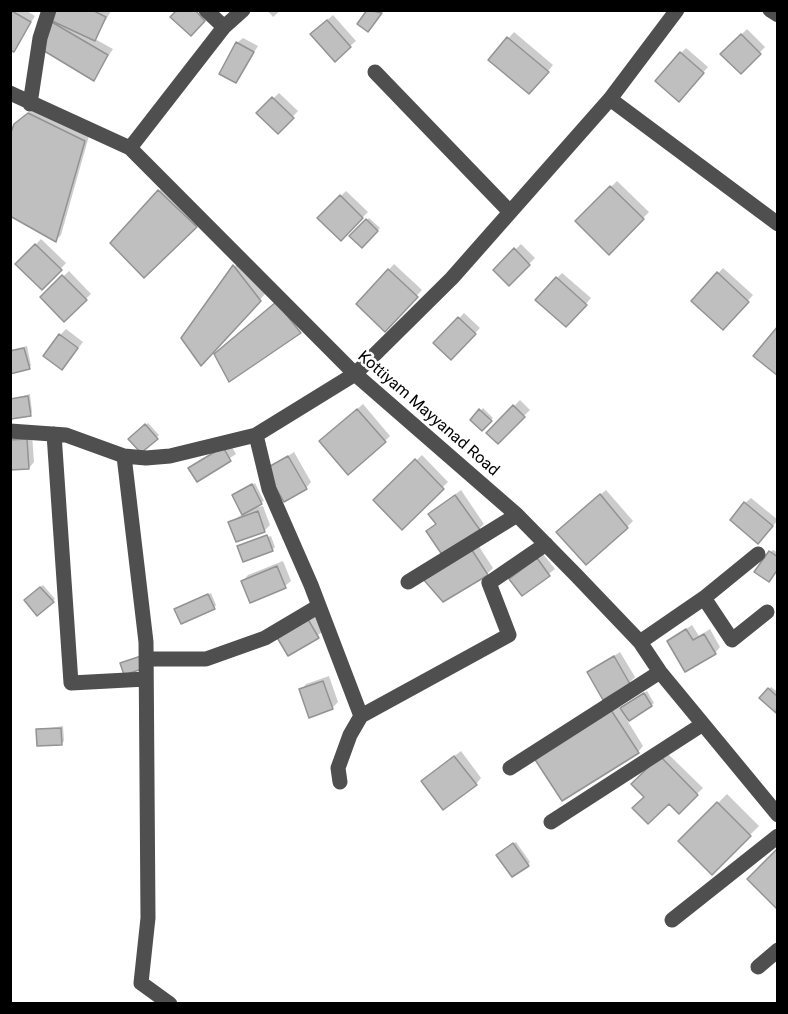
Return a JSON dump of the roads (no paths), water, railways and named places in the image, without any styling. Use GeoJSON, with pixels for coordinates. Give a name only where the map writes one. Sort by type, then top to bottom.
{"type":"FeatureCollection","features":[{"type":"Feature","properties":{"kind":"street"},"geometry":{"type":"LineString","coordinates":[[30,104],[40,38],[49,10]]}},
{"type":"Feature","properties":{"kind":"street"},"geometry":{"type":"LineString","coordinates":[[206,10],[224,27]]}},
{"type":"Feature","properties":{"kind":"street"},"geometry":{"type":"LineString","coordinates":[[130,148],[224,27],[243,10]]}},
{"type":"Feature","properties":{"kind":"street"},"geometry":{"type":"LineString","coordinates":[[10,431],[54,434],[86,441],[124,456],[170,456],[256,435],[355,374],[452,278],[610,99],[677,10]]}},
{"type":"Feature","properties":{"kind":"street"},"geometry":{"type":"LineString","coordinates":[[770,10],[777,15]]}},
{"type":"Feature","properties":{"kind":"street"},"geometry":{"type":"LineString","coordinates":[[375,72],[510,212]]}},
{"type":"Feature","properties":{"kind":"street","name":"Kottiyam Mayyanad Road"},"geometry":{"type":"LineString","coordinates":[[10,93],[130,148],[355,374],[517,515],[546,544],[640,642],[660,672],[777,815]]}},
{"type":"Feature","properties":{"kind":"street"},"geometry":{"type":"LineString","coordinates":[[610,99],[777,224]]}},
{"type":"Feature","properties":{"kind":"street"},"geometry":{"type":"LineString","coordinates":[[54,434],[71,683],[146,679]]}},
{"type":"Feature","properties":{"kind":"street"},"geometry":{"type":"LineString","coordinates":[[256,435],[269,489],[319,606],[361,716]]}},
{"type":"Feature","properties":{"kind":"street"},"geometry":{"type":"LineString","coordinates":[[124,456],[146,659],[148,918],[141,983],[170,1004]]}},
{"type":"Feature","properties":{"kind":"street"},"geometry":{"type":"LineString","coordinates":[[408,582],[517,515]]}},
{"type":"Feature","properties":{"kind":"street"},"geometry":{"type":"LineString","coordinates":[[340,782],[338,768],[350,735],[361,716],[509,635],[489,583],[546,544]]}},
{"type":"Feature","properties":{"kind":"street"},"geometry":{"type":"LineString","coordinates":[[640,642],[704,598],[758,554]]}},
{"type":"Feature","properties":{"kind":"street"},"geometry":{"type":"LineString","coordinates":[[704,598],[732,640],[767,612]]}},
{"type":"Feature","properties":{"kind":"street"},"geometry":{"type":"LineString","coordinates":[[146,659],[206,659],[265,638],[319,606]]}},
{"type":"Feature","properties":{"kind":"street"},"geometry":{"type":"LineString","coordinates":[[510,768],[660,672]]}},
{"type":"Feature","properties":{"kind":"street"},"geometry":{"type":"LineString","coordinates":[[551,822],[703,724]]}},
{"type":"Feature","properties":{"kind":"street"},"geometry":{"type":"LineString","coordinates":[[672,920],[777,836]]}},
{"type":"Feature","properties":{"kind":"street"},"geometry":{"type":"LineString","coordinates":[[758,966],[777,950]]}}]}
